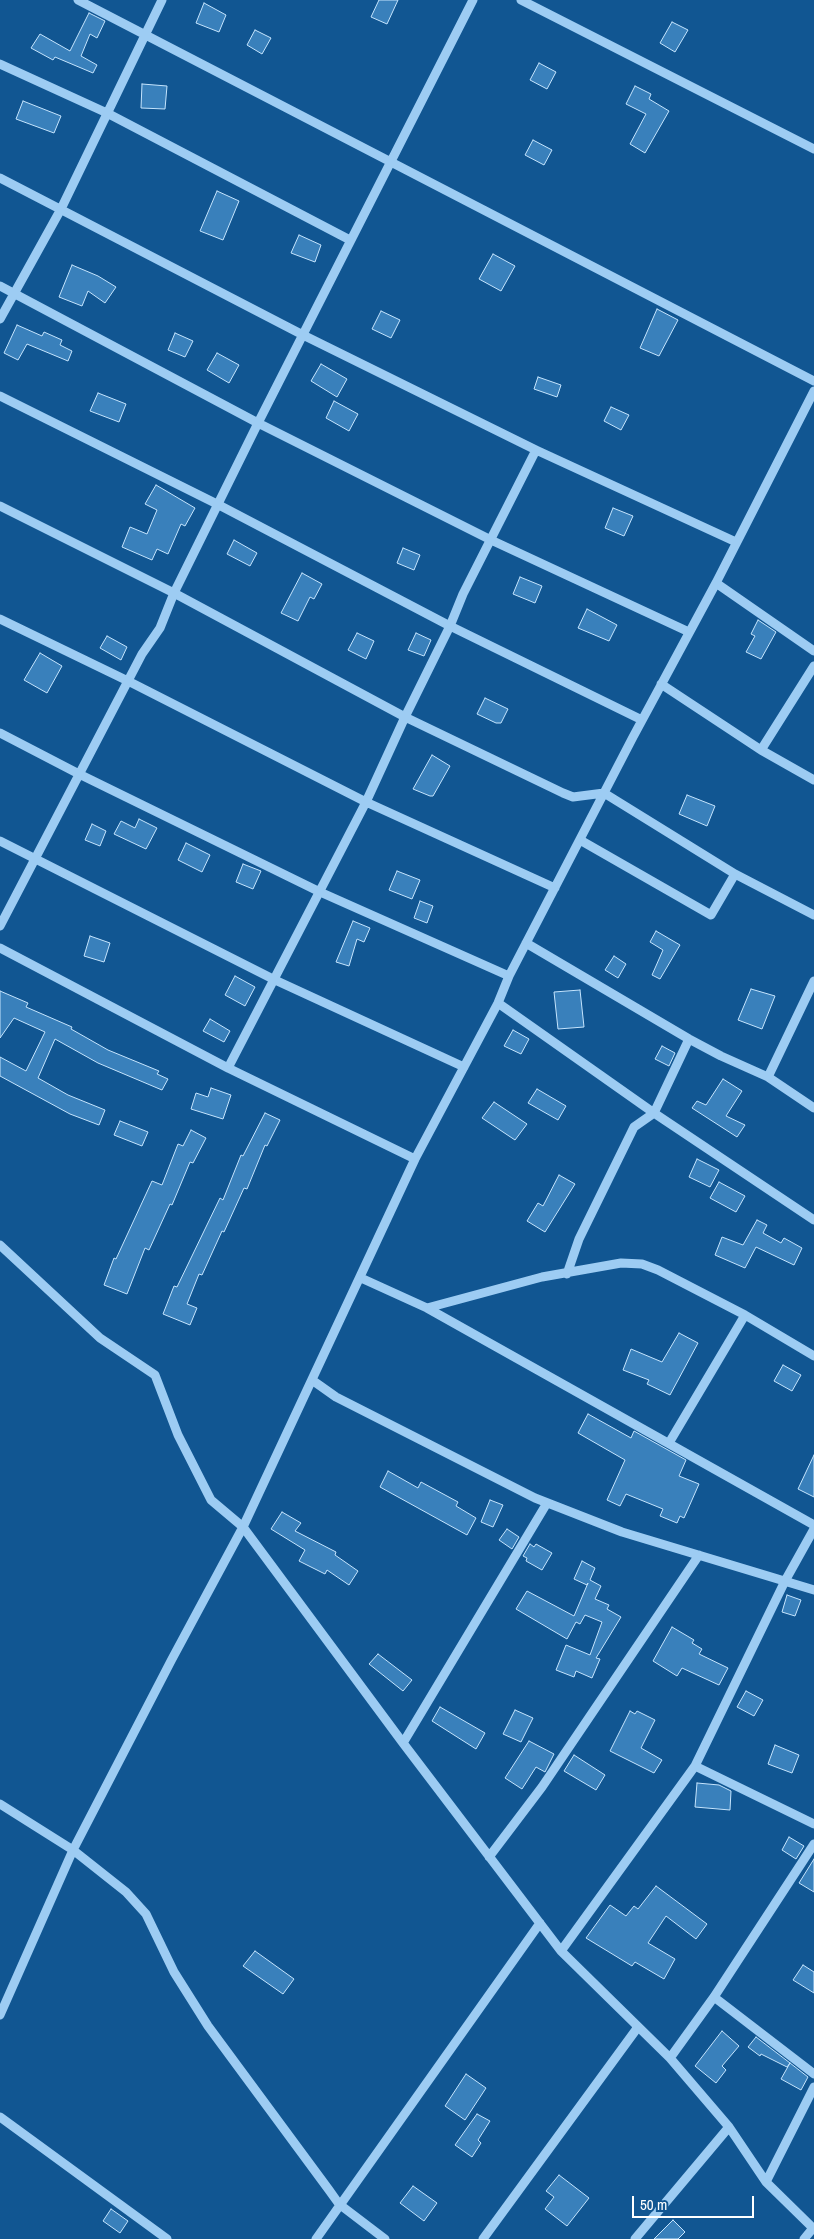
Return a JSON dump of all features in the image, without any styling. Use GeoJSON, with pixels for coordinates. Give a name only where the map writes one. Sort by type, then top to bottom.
{"type":"FeatureCollection","features":[{"type":"Feature","properties":{"kind":"street"},"geometry":{"type":"LineString","coordinates":[[78,0],[145,33],[389,163],[814,381]]}},
{"type":"Feature","properties":{"kind":"street"},"geometry":{"type":"LineString","coordinates":[[0,319],[13,292],[61,209],[162,0]]}},
{"type":"Feature","properties":{"kind":"street"},"geometry":{"type":"LineString","coordinates":[[0,926],[128,680],[142,654],[160,628],[174,593],[258,423],[473,0]]}},
{"type":"Feature","properties":{"kind":"street"},"geometry":{"type":"LineString","coordinates":[[522,0],[814,149]]}},
{"type":"Feature","properties":{"kind":"street"},"geometry":{"type":"LineString","coordinates":[[0,64],[107,113],[350,240]]}},
{"type":"Feature","properties":{"kind":"street"},"geometry":{"type":"LineString","coordinates":[[0,178],[303,335],[536,450],[736,542]]}},
{"type":"Feature","properties":{"kind":"street"},"geometry":{"type":"LineString","coordinates":[[0,286],[258,423],[490,540],[689,632]]}},
{"type":"Feature","properties":{"kind":"street"},"geometry":{"type":"LineString","coordinates":[[0,2015],[73,1850],[243,1527],[415,1159],[498,1003],[526,943],[716,583],[814,391]]}},
{"type":"Feature","properties":{"kind":"street"},"geometry":{"type":"LineString","coordinates":[[0,396],[218,504],[450,626],[642,720]]}},
{"type":"Feature","properties":{"kind":"street"},"geometry":{"type":"LineString","coordinates":[[228,1068],[366,802],[405,716],[450,626],[463,594],[536,450]]}},
{"type":"Feature","properties":{"kind":"street"},"geometry":{"type":"LineString","coordinates":[[0,506],[174,593],[405,716],[573,797],[604,793],[735,874],[814,915]]}},
{"type":"Feature","properties":{"kind":"street"},"geometry":{"type":"LineString","coordinates":[[716,583],[814,651]]}},
{"type":"Feature","properties":{"kind":"street"},"geometry":{"type":"LineString","coordinates":[[0,618],[128,680],[366,802],[555,888]]}},
{"type":"Feature","properties":{"kind":"street"},"geometry":{"type":"LineString","coordinates":[[761,750],[814,666]]}},
{"type":"Feature","properties":{"kind":"street"},"geometry":{"type":"LineString","coordinates":[[661,684],[761,750],[814,780]]}},
{"type":"Feature","properties":{"kind":"street"},"geometry":{"type":"LineString","coordinates":[[0,733],[79,774],[320,892],[509,976]]}},
{"type":"Feature","properties":{"kind":"street"},"geometry":{"type":"LineString","coordinates":[[580,840],[711,915],[735,874]]}},
{"type":"Feature","properties":{"kind":"street"},"geometry":{"type":"LineString","coordinates":[[0,841],[274,980],[464,1067]]}},
{"type":"Feature","properties":{"kind":"street"},"geometry":{"type":"LineString","coordinates":[[526,943],[689,1039],[768,1077],[814,1108]]}},
{"type":"Feature","properties":{"kind":"street"},"geometry":{"type":"LineString","coordinates":[[0,948],[228,1068],[415,1159]]}},
{"type":"Feature","properties":{"kind":"street"},"geometry":{"type":"LineString","coordinates":[[768,1077],[814,981]]}},
{"type":"Feature","properties":{"kind":"street"},"geometry":{"type":"LineString","coordinates":[[498,1003],[654,1113],[814,1220]]}},
{"type":"Feature","properties":{"kind":"street"},"geometry":{"type":"LineString","coordinates":[[567,1274],[579,1239],[634,1127],[654,1113],[689,1039]]}},
{"type":"Feature","properties":{"kind":"street"},"geometry":{"type":"LineString","coordinates":[[0,1245],[100,1338],[155,1375],[178,1435],[211,1500],[243,1527],[403,1743],[561,1951],[670,2058],[729,2128],[766,2182],[813,2229],[804,2239]]}},
{"type":"Feature","properties":{"kind":"street"},"geometry":{"type":"LineString","coordinates":[[426,1308],[542,1277],[621,1263],[642,1264],[658,1270],[745,1315],[814,1356]]}},
{"type":"Feature","properties":{"kind":"street"},"geometry":{"type":"LineString","coordinates":[[361,1278],[426,1308],[669,1443],[814,1527],[785,1581],[695,1766],[561,1951]]}},
{"type":"Feature","properties":{"kind":"street"},"geometry":{"type":"LineString","coordinates":[[669,1443],[745,1315]]}},
{"type":"Feature","properties":{"kind":"street"},"geometry":{"type":"LineString","coordinates":[[312,1380],[336,1397],[547,1503],[622,1532],[814,1590]]}},
{"type":"Feature","properties":{"kind":"street"},"geometry":{"type":"LineString","coordinates":[[403,1743],[547,1503]]}},
{"type":"Feature","properties":{"kind":"street"},"geometry":{"type":"LineString","coordinates":[[489,1857],[542,1787],[699,1555]]}},
{"type":"Feature","properties":{"kind":"street"},"geometry":{"type":"LineString","coordinates":[[695,1766],[814,1824]]}},
{"type":"Feature","properties":{"kind":"street"},"geometry":{"type":"LineString","coordinates":[[0,1804],[73,1850],[126,1892],[146,1914],[174,1972],[208,2026],[339,2204],[385,2239]]}},
{"type":"Feature","properties":{"kind":"street"},"geometry":{"type":"LineString","coordinates":[[670,2058],[714,1997],[814,1844]]}},
{"type":"Feature","properties":{"kind":"street"},"geometry":{"type":"LineString","coordinates":[[316,2239],[540,1923]]}},
{"type":"Feature","properties":{"kind":"street"},"geometry":{"type":"LineString","coordinates":[[714,1997],[814,2074]]}},
{"type":"Feature","properties":{"kind":"street"},"geometry":{"type":"LineString","coordinates":[[483,2239],[638,2027]]}},
{"type":"Feature","properties":{"kind":"street"},"geometry":{"type":"LineString","coordinates":[[766,2182],[814,2086]]}},
{"type":"Feature","properties":{"kind":"street"},"geometry":{"type":"LineString","coordinates":[[0,2117],[167,2239]]}},
{"type":"Feature","properties":{"kind":"street"},"geometry":{"type":"LineString","coordinates":[[635,2239],[729,2128]]}},
{"type":"Feature","properties":{"kind":"building"},"geometry":{"type":"Polygon","coordinates":[[[379,0],[398,0],[387,24],[371,17],[379,0]]]}},
{"type":"Feature","properties":{"kind":"building"},"geometry":{"type":"Polygon","coordinates":[[[204,3],[226,15],[219,32],[196,23],[204,3]]]}},
{"type":"Feature","properties":{"kind":"building"},"geometry":{"type":"Polygon","coordinates":[[[89,13],[105,21],[97,38],[90,34],[81,56],[97,65],[93,73],[55,57],[53,60],[31,48],[40,34],[70,51],[89,13]]]}},
{"type":"Feature","properties":{"kind":"building"},"geometry":{"type":"Polygon","coordinates":[[[672,22],[688,30],[675,52],[660,43],[672,22]]]}},
{"type":"Feature","properties":{"kind":"building"},"geometry":{"type":"Polygon","coordinates":[[[255,30],[271,38],[262,54],[247,45],[255,30]]]}},
{"type":"Feature","properties":{"kind":"building"},"geometry":{"type":"Polygon","coordinates":[[[539,63],[556,72],[547,89],[530,80],[539,63]]]}},
{"type":"Feature","properties":{"kind":"building"},"geometry":{"type":"Polygon","coordinates":[[[142,84],[167,86],[165,109],[141,108],[142,84]]]}},
{"type":"Feature","properties":{"kind":"building"},"geometry":{"type":"Polygon","coordinates":[[[635,86],[651,94],[649,99],[669,111],[645,153],[630,144],[646,114],[626,104],[635,86]]]}},
{"type":"Feature","properties":{"kind":"building"},"geometry":{"type":"Polygon","coordinates":[[[23,101],[61,116],[54,133],[16,119],[23,101]]]}},
{"type":"Feature","properties":{"kind":"building"},"geometry":{"type":"Polygon","coordinates":[[[533,140],[552,150],[544,165],[525,155],[533,140]]]}},
{"type":"Feature","properties":{"kind":"building"},"geometry":{"type":"Polygon","coordinates":[[[217,191],[239,201],[223,240],[200,231],[217,191]]]}},
{"type":"Feature","properties":{"kind":"building"},"geometry":{"type":"Polygon","coordinates":[[[299,235],[321,245],[315,262],[291,253],[299,235]]]}},
{"type":"Feature","properties":{"kind":"building"},"geometry":{"type":"Polygon","coordinates":[[[493,254],[515,266],[501,291],[479,279],[493,254]]]}},
{"type":"Feature","properties":{"kind":"building"},"geometry":{"type":"Polygon","coordinates":[[[72,265],[98,276],[116,287],[105,303],[88,291],[82,306],[59,297],[72,265]]]}},
{"type":"Feature","properties":{"kind":"building"},"geometry":{"type":"Polygon","coordinates":[[[657,309],[678,320],[659,356],[640,348],[657,309]]]}},
{"type":"Feature","properties":{"kind":"building"},"geometry":{"type":"Polygon","coordinates":[[[381,311],[400,320],[391,338],[372,329],[381,311]]]}},
{"type":"Feature","properties":{"kind":"building"},"geometry":{"type":"Polygon","coordinates":[[[17,325],[42,336],[44,332],[62,340],[60,345],[72,351],[68,361],[27,344],[18,360],[4,353],[17,325]]]}},
{"type":"Feature","properties":{"kind":"building"},"geometry":{"type":"Polygon","coordinates":[[[175,333],[193,341],[185,357],[168,350],[175,333]]]}},
{"type":"Feature","properties":{"kind":"building"},"geometry":{"type":"Polygon","coordinates":[[[217,353],[239,365],[229,383],[207,370],[217,353]]]}},
{"type":"Feature","properties":{"kind":"building"},"geometry":{"type":"Polygon","coordinates":[[[321,364],[347,379],[337,397],[311,381],[321,364]]]}},
{"type":"Feature","properties":{"kind":"building"},"geometry":{"type":"Polygon","coordinates":[[[538,377],[561,385],[557,397],[534,389],[538,377]]]}},
{"type":"Feature","properties":{"kind":"building"},"geometry":{"type":"Polygon","coordinates":[[[98,393],[126,404],[119,422],[90,411],[98,393]]]}},
{"type":"Feature","properties":{"kind":"building"},"geometry":{"type":"Polygon","coordinates":[[[334,401],[358,414],[349,431],[326,418],[334,401]]]}},
{"type":"Feature","properties":{"kind":"building"},"geometry":{"type":"Polygon","coordinates":[[[611,407],[629,415],[621,430],[604,421],[611,407]]]}},
{"type":"Feature","properties":{"kind":"building"},"geometry":{"type":"Polygon","coordinates":[[[156,485],[195,508],[185,526],[181,524],[168,554],[157,549],[152,560],[122,547],[130,527],[147,534],[157,510],[145,504],[156,485]]]}},
{"type":"Feature","properties":{"kind":"building"},"geometry":{"type":"Polygon","coordinates":[[[613,508],[633,516],[624,536],[605,528],[613,508]]]}},
{"type":"Feature","properties":{"kind":"building"},"geometry":{"type":"Polygon","coordinates":[[[234,540],[257,553],[250,566],[227,554],[234,540]]]}},
{"type":"Feature","properties":{"kind":"building"},"geometry":{"type":"Polygon","coordinates":[[[403,548],[420,555],[414,570],[397,563],[403,548]]]}},
{"type":"Feature","properties":{"kind":"building"},"geometry":{"type":"Polygon","coordinates":[[[302,573],[322,584],[314,599],[310,597],[298,621],[281,613],[302,573]]]}},
{"type":"Feature","properties":{"kind":"building"},"geometry":{"type":"Polygon","coordinates":[[[520,577],[542,586],[535,603],[513,594],[520,577]]]}},
{"type":"Feature","properties":{"kind":"building"},"geometry":{"type":"Polygon","coordinates":[[[587,609],[617,625],[609,641],[578,628],[587,609]]]}},
{"type":"Feature","properties":{"kind":"building"},"geometry":{"type":"Polygon","coordinates":[[[758,620],[776,632],[761,659],[746,652],[755,636],[751,634],[758,620]]]}},
{"type":"Feature","properties":{"kind":"building"},"geometry":{"type":"Polygon","coordinates":[[[357,633],[374,641],[366,659],[348,650],[357,633]]]}},
{"type":"Feature","properties":{"kind":"building"},"geometry":{"type":"Polygon","coordinates":[[[416,633],[431,640],[424,656],[408,650],[416,633]]]}},
{"type":"Feature","properties":{"kind":"building"},"geometry":{"type":"Polygon","coordinates":[[[107,636],[127,647],[121,660],[100,648],[107,636]]]}},
{"type":"Feature","properties":{"kind":"building"},"geometry":{"type":"Polygon","coordinates":[[[40,653],[62,666],[47,693],[24,680],[40,653]]]}},
{"type":"Feature","properties":{"kind":"building"},"geometry":{"type":"Polygon","coordinates":[[[485,698],[508,709],[501,723],[496,723],[477,714],[485,698]]]}},
{"type":"Feature","properties":{"kind":"building"},"geometry":{"type":"Polygon","coordinates":[[[432,755],[450,766],[433,796],[430,796],[413,789],[432,755]]]}},
{"type":"Feature","properties":{"kind":"building"},"geometry":{"type":"Polygon","coordinates":[[[687,795],[715,806],[707,826],[679,814],[687,795]]]}},
{"type":"Feature","properties":{"kind":"building"},"geometry":{"type":"Polygon","coordinates":[[[139,819],[157,828],[146,849],[114,834],[121,821],[135,828],[139,819]]]}},
{"type":"Feature","properties":{"kind":"building"},"geometry":{"type":"Polygon","coordinates":[[[92,824],[106,831],[100,846],[85,840],[92,824]]]}},
{"type":"Feature","properties":{"kind":"building"},"geometry":{"type":"Polygon","coordinates":[[[186,843],[210,855],[202,872],[178,860],[186,843]]]}},
{"type":"Feature","properties":{"kind":"building"},"geometry":{"type":"Polygon","coordinates":[[[243,864],[261,871],[253,889],[236,882],[243,864]]]}},
{"type":"Feature","properties":{"kind":"building"},"geometry":{"type":"Polygon","coordinates":[[[397,871],[420,880],[412,899],[389,890],[397,871]]]}},
{"type":"Feature","properties":{"kind":"building"},"geometry":{"type":"Polygon","coordinates":[[[420,901],[433,906],[427,923],[414,918],[420,901]]]}},
{"type":"Feature","properties":{"kind":"building"},"geometry":{"type":"Polygon","coordinates":[[[353,921],[370,928],[364,942],[357,939],[349,966],[336,962],[353,921]]]}},
{"type":"Feature","properties":{"kind":"building"},"geometry":{"type":"Polygon","coordinates":[[[656,931],[680,945],[660,979],[652,975],[663,950],[650,942],[656,931]]]}},
{"type":"Feature","properties":{"kind":"building"},"geometry":{"type":"Polygon","coordinates":[[[90,936],[110,943],[104,962],[84,956],[90,936]]]}},
{"type":"Feature","properties":{"kind":"building"},"geometry":{"type":"Polygon","coordinates":[[[614,956],[626,964],[618,978],[605,970],[614,956]]]}},
{"type":"Feature","properties":{"kind":"building"},"geometry":{"type":"Polygon","coordinates":[[[235,976],[255,987],[245,1006],[225,995],[235,976]]]}},
{"type":"Feature","properties":{"kind":"building"},"geometry":{"type":"Polygon","coordinates":[[[751,989],[775,996],[762,1029],[738,1020],[751,989]]]}},
{"type":"Feature","properties":{"kind":"building"},"geometry":{"type":"Polygon","coordinates":[[[580,990],[584,1027],[558,1029],[554,992],[580,990]]]}},
{"type":"Feature","properties":{"kind":"building"},"geometry":{"type":"Polygon","coordinates":[[[0,991],[28,1003],[26,1007],[72,1027],[71,1029],[108,1050],[159,1071],[157,1074],[168,1079],[162,1090],[98,1063],[55,1039],[38,1078],[68,1095],[105,1110],[99,1125],[70,1114],[0,1076],[0,1057],[26,1071],[45,1032],[14,1018],[0,1038],[0,991]]]}},
{"type":"Feature","properties":{"kind":"building"},"geometry":{"type":"Polygon","coordinates":[[[210,1019],[230,1031],[224,1042],[203,1031],[210,1019]]]}},
{"type":"Feature","properties":{"kind":"building"},"geometry":{"type":"Polygon","coordinates":[[[513,1030],[529,1039],[521,1054],[504,1046],[513,1030]]]}},
{"type":"Feature","properties":{"kind":"building"},"geometry":{"type":"Polygon","coordinates":[[[662,1046],[675,1053],[669,1066],[655,1059],[662,1046]]]}},
{"type":"Feature","properties":{"kind":"building"},"geometry":{"type":"Polygon","coordinates":[[[723,1079],[742,1091],[726,1116],[745,1125],[737,1137],[692,1108],[697,1101],[706,1105],[723,1079]]]}},
{"type":"Feature","properties":{"kind":"building"},"geometry":{"type":"Polygon","coordinates":[[[211,1088],[231,1095],[223,1119],[191,1109],[196,1093],[208,1097],[211,1088]]]}},
{"type":"Feature","properties":{"kind":"building"},"geometry":{"type":"Polygon","coordinates":[[[537,1089],[566,1106],[558,1120],[528,1103],[537,1089]]]}},
{"type":"Feature","properties":{"kind":"building"},"geometry":{"type":"Polygon","coordinates":[[[494,1102],[527,1124],[515,1140],[482,1118],[494,1102]]]}},
{"type":"Feature","properties":{"kind":"building"},"geometry":{"type":"Polygon","coordinates":[[[265,1113],[280,1120],[267,1146],[265,1145],[247,1189],[244,1188],[202,1275],[199,1274],[187,1304],[197,1308],[190,1325],[163,1314],[174,1286],[177,1287],[220,1198],[223,1200],[241,1155],[243,1156],[265,1113]]]}},
{"type":"Feature","properties":{"kind":"building"},"geometry":{"type":"Polygon","coordinates":[[[120,1121],[148,1132],[142,1146],[114,1135],[120,1121]]]}},
{"type":"Feature","properties":{"kind":"building"},"geometry":{"type":"Polygon","coordinates":[[[191,1130],[206,1138],[193,1163],[190,1162],[172,1205],[170,1204],[149,1250],[145,1248],[127,1294],[104,1285],[114,1258],[116,1259],[152,1181],[162,1185],[178,1144],[183,1146],[191,1130]]]}},
{"type":"Feature","properties":{"kind":"building"},"geometry":{"type":"Polygon","coordinates":[[[697,1159],[719,1170],[710,1187],[689,1177],[697,1159]]]}},
{"type":"Feature","properties":{"kind":"building"},"geometry":{"type":"Polygon","coordinates":[[[559,1175],[575,1184],[545,1232],[527,1221],[538,1203],[543,1206],[559,1175]]]}},
{"type":"Feature","properties":{"kind":"building"},"geometry":{"type":"Polygon","coordinates":[[[719,1182],[745,1196],[736,1212],[710,1198],[719,1182]]]}},
{"type":"Feature","properties":{"kind":"building"},"geometry":{"type":"Polygon","coordinates":[[[757,1220],[767,1225],[763,1233],[781,1243],[784,1238],[802,1248],[794,1265],[756,1247],[745,1268],[715,1255],[722,1237],[743,1245],[757,1220]]]}},
{"type":"Feature","properties":{"kind":"building"},"geometry":{"type":"Polygon","coordinates":[[[679,1333],[698,1343],[670,1395],[647,1384],[649,1380],[623,1370],[631,1349],[662,1362],[679,1333]]]}},
{"type":"Feature","properties":{"kind":"building"},"geometry":{"type":"Polygon","coordinates":[[[783,1365],[801,1375],[792,1391],[774,1381],[783,1365]]]}},
{"type":"Feature","properties":{"kind":"building"},"geometry":{"type":"Polygon","coordinates":[[[588,1414],[631,1438],[634,1431],[686,1460],[679,1476],[699,1484],[684,1518],[680,1516],[677,1523],[660,1516],[663,1509],[626,1494],[620,1506],[607,1500],[625,1460],[578,1433],[588,1414]]]}},
{"type":"Feature","properties":{"kind":"building"},"geometry":{"type":"Polygon","coordinates":[[[814,1455],[814,1497],[798,1489],[814,1455]]]}},
{"type":"Feature","properties":{"kind":"building"},"geometry":{"type":"Polygon","coordinates":[[[388,1471],[418,1488],[421,1482],[458,1502],[456,1506],[476,1518],[467,1535],[380,1487],[388,1471]]]}},
{"type":"Feature","properties":{"kind":"building"},"geometry":{"type":"Polygon","coordinates":[[[490,1500],[503,1505],[493,1527],[481,1522],[490,1500]]]}},
{"type":"Feature","properties":{"kind":"building"},"geometry":{"type":"Polygon","coordinates":[[[282,1512],[301,1523],[295,1531],[336,1552],[335,1555],[358,1571],[349,1585],[327,1570],[325,1574],[299,1561],[305,1550],[271,1529],[282,1512]]]}},
{"type":"Feature","properties":{"kind":"building"},"geometry":{"type":"Polygon","coordinates":[[[507,1529],[519,1537],[512,1549],[499,1540],[507,1529]]]}},
{"type":"Feature","properties":{"kind":"building"},"geometry":{"type":"Polygon","coordinates":[[[530,1544],[534,1547],[536,1544],[552,1553],[542,1570],[526,1561],[527,1558],[523,1556],[530,1544]]]}},
{"type":"Feature","properties":{"kind":"building"},"geometry":{"type":"Polygon","coordinates":[[[582,1561],[595,1568],[590,1580],[601,1586],[595,1599],[609,1605],[607,1609],[621,1617],[596,1658],[600,1659],[592,1678],[576,1671],[574,1677],[556,1670],[566,1645],[590,1655],[602,1622],[585,1615],[580,1624],[576,1622],[567,1639],[516,1609],[527,1591],[574,1616],[588,1583],[587,1585],[574,1579],[582,1561]]]}},
{"type":"Feature","properties":{"kind":"building"},"geometry":{"type":"Polygon","coordinates":[[[787,1595],[801,1600],[795,1616],[782,1612],[787,1595]]]}},
{"type":"Feature","properties":{"kind":"building"},"geometry":{"type":"Polygon","coordinates":[[[672,1627],[694,1640],[692,1643],[702,1649],[699,1654],[728,1668],[719,1685],[682,1668],[677,1676],[653,1661],[672,1627]]]}},
{"type":"Feature","properties":{"kind":"building"},"geometry":{"type":"Polygon","coordinates":[[[378,1654],[412,1680],[403,1691],[369,1664],[378,1654]]]}},
{"type":"Feature","properties":{"kind":"building"},"geometry":{"type":"Polygon","coordinates":[[[746,1691],[763,1700],[754,1716],[737,1707],[746,1691]]]}},
{"type":"Feature","properties":{"kind":"building"},"geometry":{"type":"Polygon","coordinates":[[[440,1707],[485,1733],[476,1749],[432,1721],[440,1707]]]}},
{"type":"Feature","properties":{"kind":"building"},"geometry":{"type":"Polygon","coordinates":[[[515,1710],[533,1718],[521,1742],[503,1734],[515,1710]]]}},
{"type":"Feature","properties":{"kind":"building"},"geometry":{"type":"Polygon","coordinates":[[[630,1711],[635,1714],[637,1711],[655,1720],[641,1748],[662,1760],[654,1773],[610,1751],[630,1711]]]}},
{"type":"Feature","properties":{"kind":"building"},"geometry":{"type":"Polygon","coordinates":[[[529,1741],[554,1754],[545,1772],[536,1767],[522,1789],[505,1778],[529,1741]]]}},
{"type":"Feature","properties":{"kind":"building"},"geometry":{"type":"Polygon","coordinates":[[[775,1745],[799,1755],[792,1773],[768,1764],[775,1745]]]}},
{"type":"Feature","properties":{"kind":"building"},"geometry":{"type":"Polygon","coordinates":[[[574,1755],[605,1775],[596,1790],[564,1771],[574,1755]]]}},
{"type":"Feature","properties":{"kind":"building"},"geometry":{"type":"Polygon","coordinates":[[[697,1783],[719,1785],[731,1791],[730,1810],[695,1807],[697,1783]]]}},
{"type":"Feature","properties":{"kind":"building"},"geometry":{"type":"Polygon","coordinates":[[[789,1837],[804,1846],[796,1859],[782,1850],[789,1837]]]}},
{"type":"Feature","properties":{"kind":"building"},"geometry":{"type":"Polygon","coordinates":[[[814,1859],[814,1892],[799,1883],[814,1859]]]}},
{"type":"Feature","properties":{"kind":"building"},"geometry":{"type":"Polygon","coordinates":[[[656,1886],[707,1924],[696,1939],[666,1916],[648,1943],[675,1959],[664,1979],[635,1962],[632,1966],[586,1938],[610,1905],[626,1916],[634,1906],[638,1909],[656,1886]]]}},
{"type":"Feature","properties":{"kind":"building"},"geometry":{"type":"Polygon","coordinates":[[[255,1951],[294,1979],[283,1994],[243,1966],[255,1951]]]}},
{"type":"Feature","properties":{"kind":"building"},"geometry":{"type":"Polygon","coordinates":[[[803,1965],[814,1972],[814,1993],[793,1980],[803,1965]]]}},
{"type":"Feature","properties":{"kind":"building"},"geometry":{"type":"Polygon","coordinates":[[[722,2031],[739,2046],[722,2066],[726,2070],[716,2083],[695,2066],[722,2031]]]}},
{"type":"Feature","properties":{"kind":"building"},"geometry":{"type":"Polygon","coordinates":[[[756,2037],[790,2063],[787,2067],[761,2054],[760,2056],[748,2047],[756,2037]]]}},
{"type":"Feature","properties":{"kind":"building"},"geometry":{"type":"Polygon","coordinates":[[[790,2063],[808,2077],[801,2090],[781,2079],[790,2063]]]}},
{"type":"Feature","properties":{"kind":"building"},"geometry":{"type":"Polygon","coordinates":[[[466,2074],[486,2088],[465,2120],[445,2106],[466,2074]]]}},
{"type":"Feature","properties":{"kind":"building"},"geometry":{"type":"Polygon","coordinates":[[[477,2114],[490,2121],[478,2140],[481,2143],[472,2157],[455,2145],[477,2114]]]}},
{"type":"Feature","properties":{"kind":"building"},"geometry":{"type":"Polygon","coordinates":[[[559,2175],[589,2198],[567,2226],[545,2209],[554,2197],[546,2191],[559,2175]]]}},
{"type":"Feature","properties":{"kind":"building"},"geometry":{"type":"Polygon","coordinates":[[[413,2186],[437,2203],[424,2221],[400,2203],[413,2186]]]}},
{"type":"Feature","properties":{"kind":"building"},"geometry":{"type":"Polygon","coordinates":[[[111,2209],[128,2221],[120,2233],[103,2221],[111,2209]]]}},
{"type":"Feature","properties":{"kind":"building"},"geometry":{"type":"Polygon","coordinates":[[[673,2220],[685,2232],[678,2239],[654,2239],[673,2220]]]}}]}
